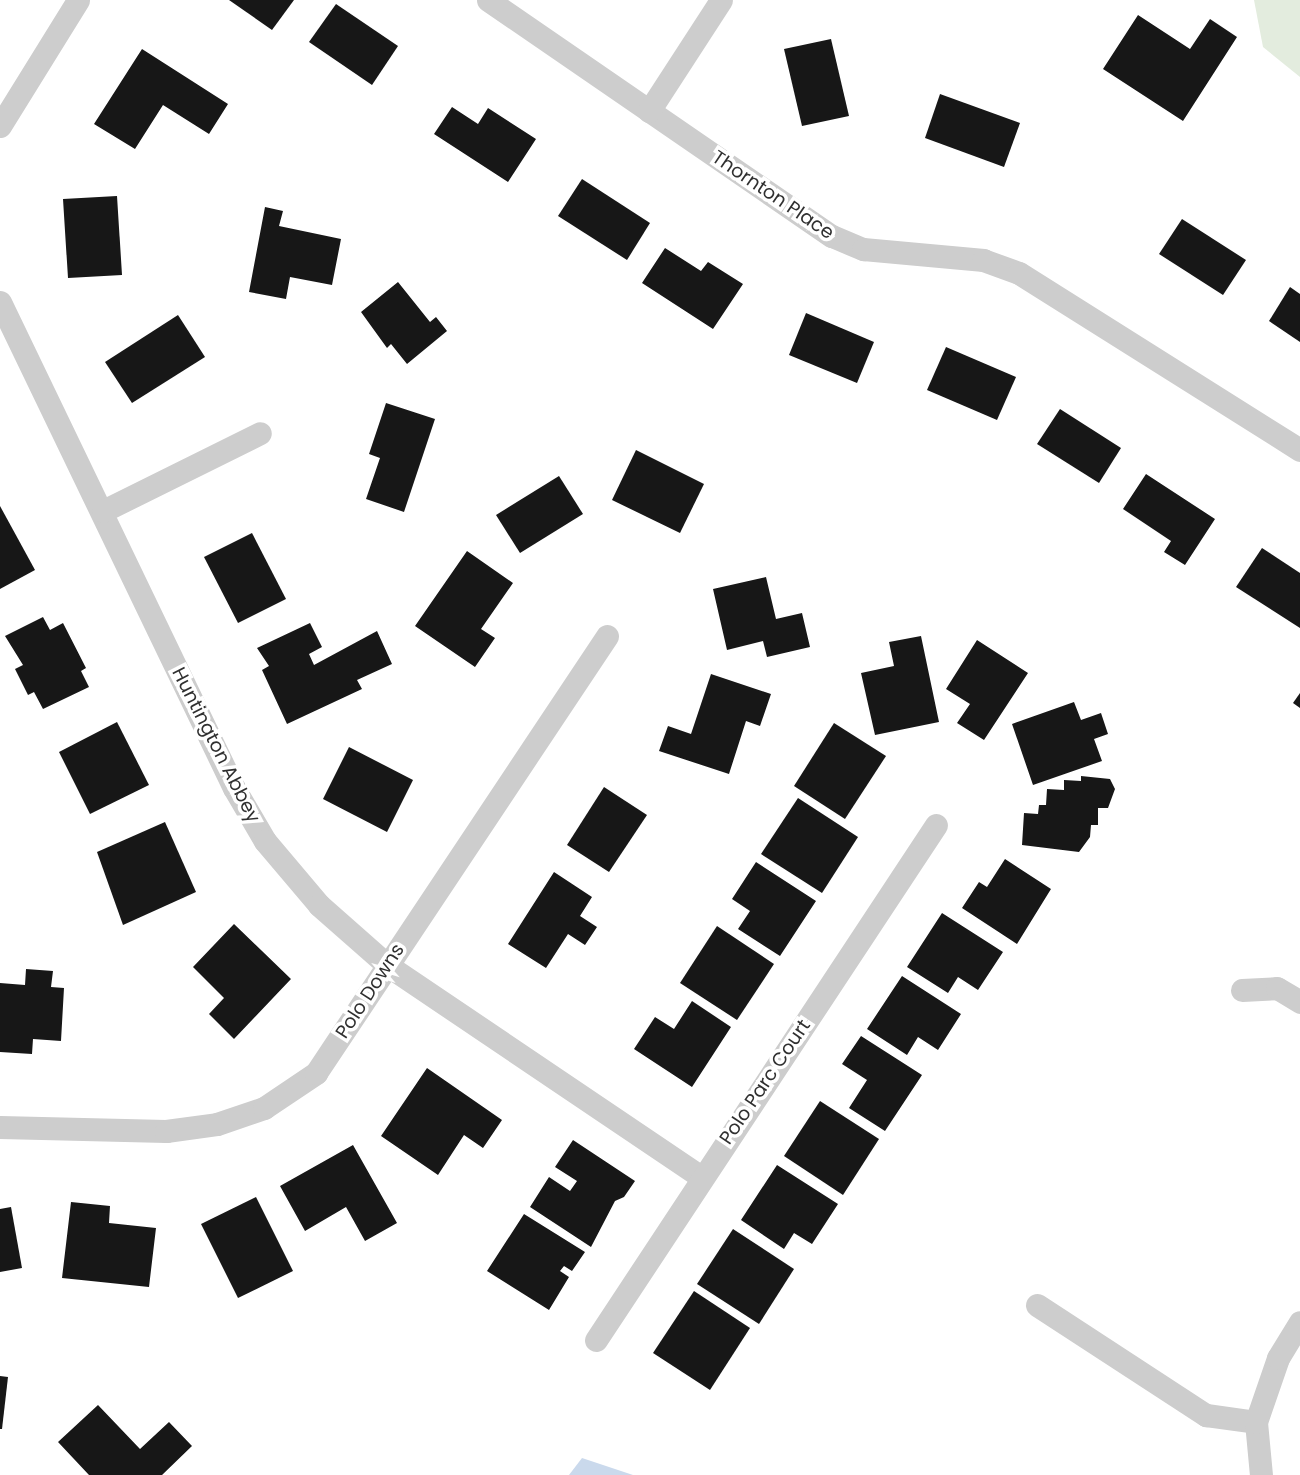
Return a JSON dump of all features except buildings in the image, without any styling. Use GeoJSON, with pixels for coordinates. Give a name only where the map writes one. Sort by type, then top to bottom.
{"type":"FeatureCollection","features":[{"type":"Feature","properties":{"kind":"street"},"geometry":{"type":"LineString","coordinates":[[0,126],[15,95],[78,0]]}},
{"type":"Feature","properties":{"kind":"street","name":"Thornton Place"},"geometry":{"type":"LineString","coordinates":[[488,0],[832,236],[863,249],[983,260],[1019,273],[1300,450]]}},
{"type":"Feature","properties":{"kind":"street"},"geometry":{"type":"LineString","coordinates":[[649,111],[721,0]]}},
{"type":"Feature","properties":{"kind":"street","name":"Huntington Abbey"},"geometry":{"type":"LineString","coordinates":[[0,302],[103,511],[234,788],[265,841],[319,905],[387,965],[701,1177]]}},
{"type":"Feature","properties":{"kind":"street"},"geometry":{"type":"LineString","coordinates":[[103,511],[260,433]]}},
{"type":"Feature","properties":{"kind":"street","name":"Polo Downs"},"geometry":{"type":"LineString","coordinates":[[0,1127],[166,1130],[217,1124],[264,1108],[316,1073],[607,636]]}},
{"type":"Feature","properties":{"kind":"street","name":"Polo Parc Court"},"geometry":{"type":"LineString","coordinates":[[596,1340],[701,1177],[936,825]]}},
{"type":"Feature","properties":{"kind":"street"},"geometry":{"type":"LineString","coordinates":[[1242,990],[1277,988],[1300,1002]]}},
{"type":"Feature","properties":{"kind":"street"},"geometry":{"type":"LineString","coordinates":[[1037,1305],[1206,1415],[1256,1422]]}},
{"type":"Feature","properties":{"kind":"street"},"geometry":{"type":"LineString","coordinates":[[1261,1475],[1256,1422],[1278,1358],[1300,1322]]}},
{"type":"Feature","properties":{"kind":"shaded area"},"geometry":{"type":"Polygon","coordinates":[[[1254,0],[1300,0],[1300,77],[1263,47],[1254,0]]]}},
{"type":"Feature","properties":{"kind":"water"},"geometry":{"type":"Polygon","coordinates":[[[582,1458],[633,1475],[569,1475],[582,1458]]]}}]}
